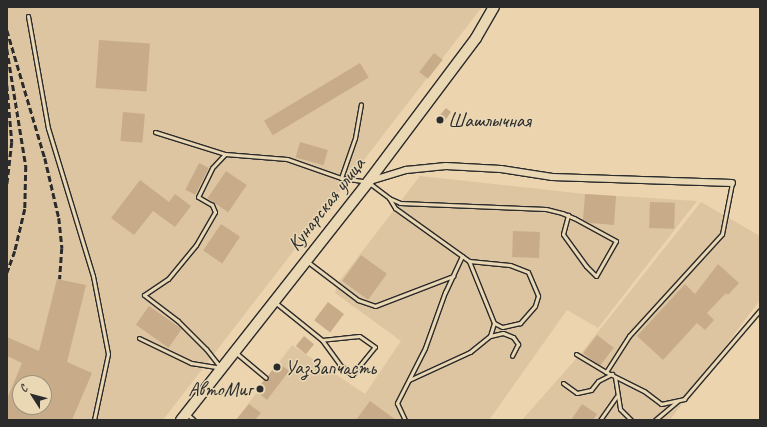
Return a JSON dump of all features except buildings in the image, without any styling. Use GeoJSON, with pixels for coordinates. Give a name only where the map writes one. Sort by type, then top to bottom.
{"type":"FeatureCollection","features":[{"type":"Feature","properties":{"kind":"main road","name":"Кунарская улица"},"geometry":{"type":"LineString","coordinates":[[187,418],[221,368],[368,182],[476,38],[494,7]]}},
{"type":"Feature","properties":{"kind":"street"},"geometry":{"type":"LineString","coordinates":[[368,182],[406,170],[446,166],[501,169],[552,177],[732,183]]}},
{"type":"Feature","properties":{"kind":"lane"},"geometry":{"type":"LineString","coordinates":[[28,16],[48,128],[93,276],[108,354],[94,420]]}},
{"type":"Feature","properties":{"kind":"lane"},"geometry":{"type":"LineString","coordinates":[[341,178],[355,138],[361,105]]}},
{"type":"Feature","properties":{"kind":"lane"},"geometry":{"type":"LineString","coordinates":[[155,132],[225,154],[287,160],[341,178],[368,182],[389,198],[400,203],[546,209],[568,216],[616,241],[596,276],[586,266],[563,234],[568,216]]}},
{"type":"Feature","properties":{"kind":"lane"},"geometry":{"type":"LineString","coordinates":[[221,368],[206,349],[178,321],[144,295],[168,278],[200,239],[215,212],[212,205],[198,197],[212,168],[225,154]]}},
{"type":"Feature","properties":{"kind":"lane"},"geometry":{"type":"LineString","coordinates":[[606,372],[633,330],[722,234],[732,183]]}},
{"type":"Feature","properties":{"kind":"lane"},"geometry":{"type":"LineString","coordinates":[[389,198],[395,208],[469,261],[516,267],[528,272],[533,280],[538,296],[535,306],[520,323],[502,327],[494,323]]}},
{"type":"Feature","properties":{"kind":"lane"},"geometry":{"type":"LineString","coordinates":[[405,420],[397,403],[409,380],[462,256]]}},
{"type":"Feature","properties":{"kind":"lane"},"geometry":{"type":"LineString","coordinates":[[306,260],[358,300],[375,306],[453,276]]}},
{"type":"Feature","properties":{"kind":"lane"},"geometry":{"type":"LineString","coordinates":[[469,261],[494,323],[490,336]]}},
{"type":"Feature","properties":{"kind":"lane"},"geometry":{"type":"LineString","coordinates":[[273,301],[322,340],[341,366],[352,375],[375,347],[359,336],[322,340]]}},
{"type":"Feature","properties":{"kind":"lane"},"geometry":{"type":"LineString","coordinates":[[576,354],[606,372],[644,391],[661,404],[680,400],[684,399],[760,310]]}},
{"type":"Feature","properties":{"kind":"lane"},"geometry":{"type":"LineString","coordinates":[[502,327],[503,333]]}},
{"type":"Feature","properties":{"kind":"lane"},"geometry":{"type":"LineString","coordinates":[[409,380],[470,352],[490,336],[503,333],[513,337],[518,344],[512,356]]}},
{"type":"Feature","properties":{"kind":"lane"},"geometry":{"type":"LineString","coordinates":[[139,338],[191,362],[221,368]]}},
{"type":"Feature","properties":{"kind":"lane"},"geometry":{"type":"LineString","coordinates":[[234,351],[266,378]]}},
{"type":"Feature","properties":{"kind":"lane"},"geometry":{"type":"LineString","coordinates":[[563,383],[577,393],[591,390],[598,381],[612,374]]}},
{"type":"Feature","properties":{"kind":"lane"},"geometry":{"type":"LineString","coordinates":[[616,377],[617,396],[620,409],[631,420]]}},
{"type":"Feature","properties":{"kind":"lane"},"geometry":{"type":"LineString","coordinates":[[600,420],[617,396]]}},
{"type":"Feature","properties":{"kind":"lane"},"geometry":{"type":"LineString","coordinates":[[655,420],[680,400]]}},
{"type":"Feature","properties":{"kind":"shaded area"},"geometry":{"type":"Polygon","coordinates":[[[7,7],[482,7],[163,420],[7,420],[7,7]]]}},
{"type":"Feature","properties":{"kind":"shaded area"},"geometry":{"type":"Polygon","coordinates":[[[420,176],[585,194],[697,201],[598,328],[567,310],[489,420],[236,420],[292,345],[365,394],[401,341],[335,293],[338,283],[420,176]]]}},
{"type":"Feature","properties":{"kind":"shaded area"},"geometry":{"type":"Polygon","coordinates":[[[701,202],[760,236],[760,300],[670,420],[522,420],[582,352],[701,202]]]}},
{"type":"Feature","properties":{"kind":"railway"},"geometry":{"type":"LineString","coordinates":[[7,30],[45,158],[59,218],[62,248],[60,279]]}},
{"type":"Feature","properties":{"kind":"railway"},"geometry":{"type":"LineString","coordinates":[[7,49],[26,166],[25,209],[15,251],[7,273]]}},
{"type":"Feature","properties":{"kind":"railway"},"geometry":{"type":"LineString","coordinates":[[7,85],[12,142],[7,185]]}},
{"type":"Feature","properties":{"kind":"place","name":"Шашлычная"},"geometry":{"type":"Point","coordinates":[440,120]}},
{"type":"Feature","properties":{"kind":"place","name":"УазЗапчасть"},"geometry":{"type":"Point","coordinates":[277,367]}},
{"type":"Feature","properties":{"kind":"place","name":"АвтоМиг"},"geometry":{"type":"Point","coordinates":[260,389]}}]}
